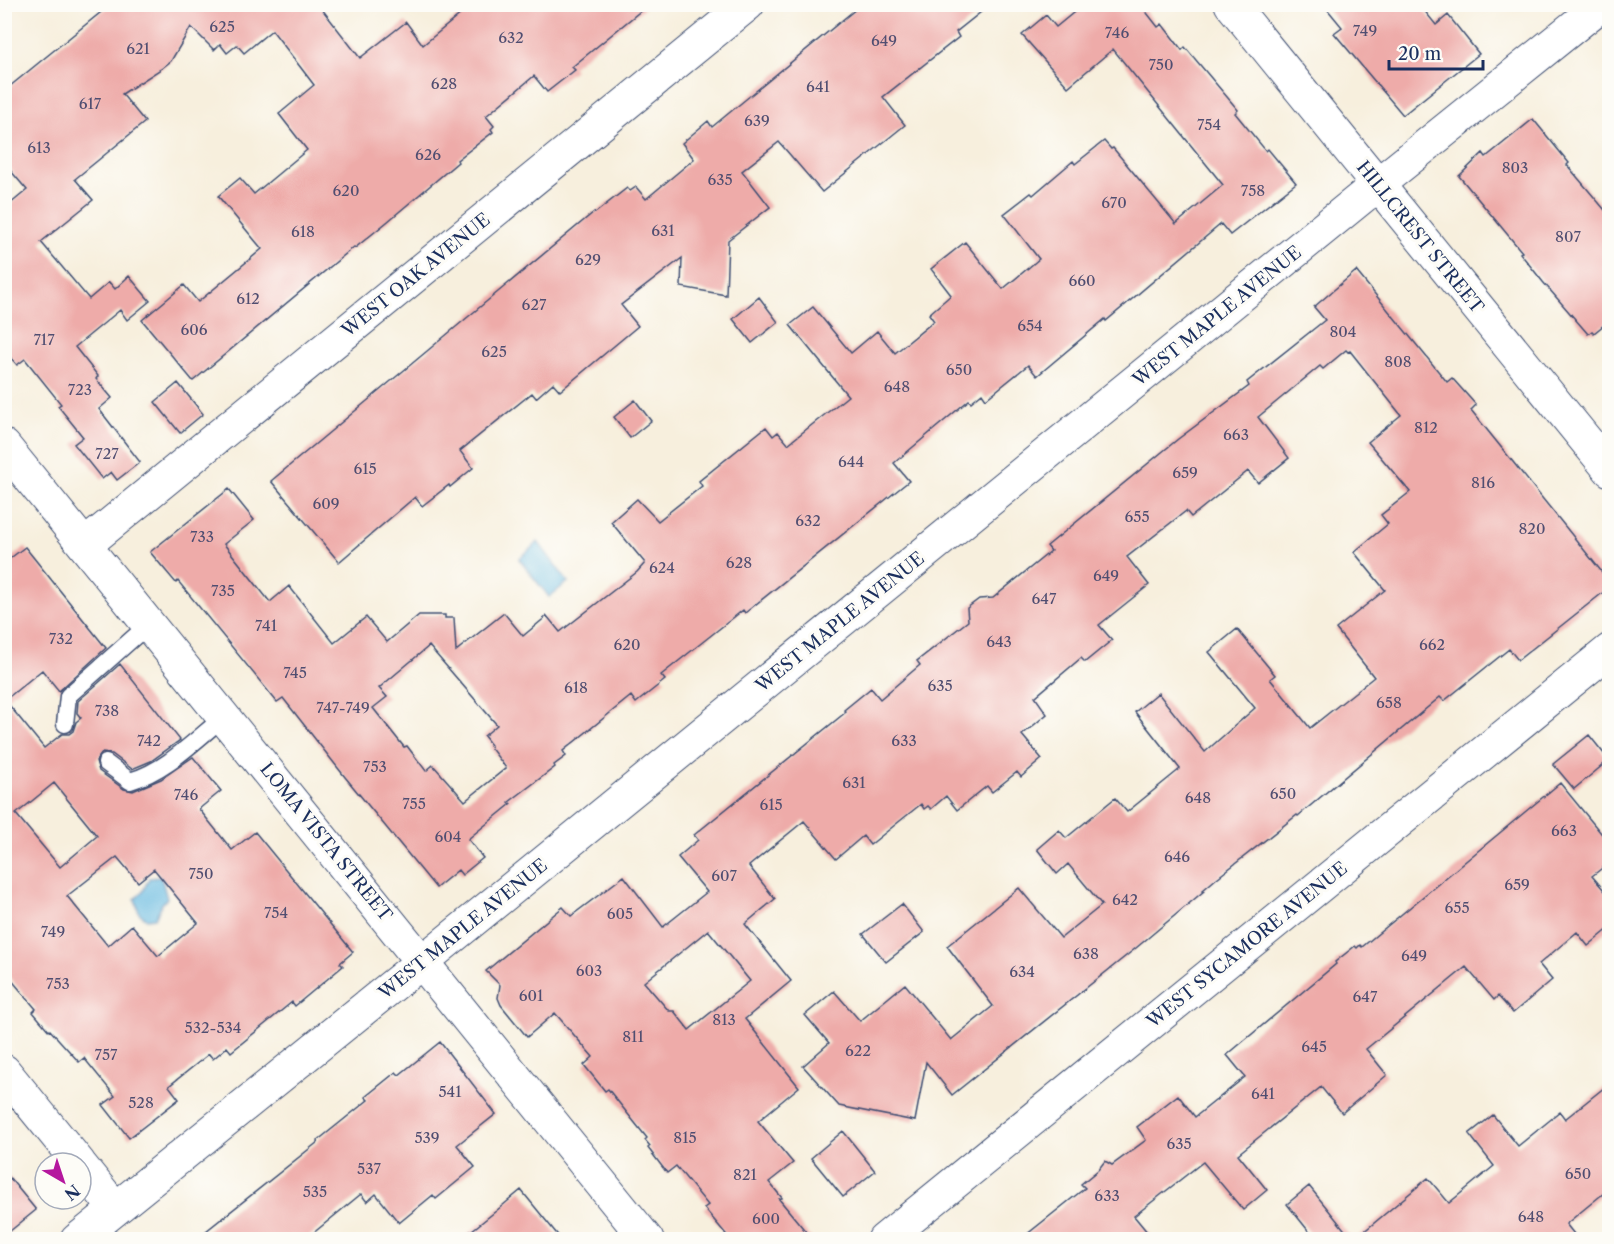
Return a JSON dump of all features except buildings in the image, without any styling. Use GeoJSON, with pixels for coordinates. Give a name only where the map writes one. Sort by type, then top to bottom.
{"type":"FeatureCollection","features":[{"type":"Feature","properties":{"kind":"street","name":"WEST OAK AVENUE"},"geometry":{"type":"LineString","coordinates":[[85,545],[748,4]]}},
{"type":"Feature","properties":{"kind":"street","name":"HILLCREST STREET"},"geometry":{"type":"LineString","coordinates":[[1231,4],[1610,470]]}},
{"type":"Feature","properties":{"kind":"street","name":"WEST MAPLE AVENUE"},"geometry":{"type":"LineString","coordinates":[[77,1239],[423,962],[1602,4]]}},
{"type":"Feature","properties":{"kind":"street","name":"LOMA VISTA STREET"},"geometry":{"type":"LineString","coordinates":[[4,446],[647,1239]]}},
{"type":"Feature","properties":{"kind":"street","name":"WEST SYCAMORE AVENUE"},"geometry":{"type":"LineString","coordinates":[[884,1239],[1610,650]]}},
{"type":"Feature","properties":{"kind":"street"},"geometry":{"type":"LineString","coordinates":[[4,1071],[69,1151]]}},
{"type":"Feature","properties":{"kind":"street"},"geometry":{"type":"LineString","coordinates":[[93,1180],[115,1208]]}},
{"type":"Feature","properties":{"kind":"lane"},"geometry":{"type":"LineString","coordinates":[[65,724],[68,696],[149,624]]}},
{"type":"Feature","properties":{"kind":"lane"},"geometry":{"type":"LineString","coordinates":[[106,763],[130,781],[146,777],[170,761],[224,717]]}},
{"type":"Feature","properties":{"kind":"water"},"geometry":{"type":"Polygon","coordinates":[[[538,542],[568,582],[549,597],[519,559],[538,542]]]}},
{"type":"Feature","properties":{"kind":"water"},"geometry":{"type":"Polygon","coordinates":[[[161,877],[167,898],[155,918],[147,919],[139,913],[135,899],[143,891],[149,878],[161,877]]]}}]}
